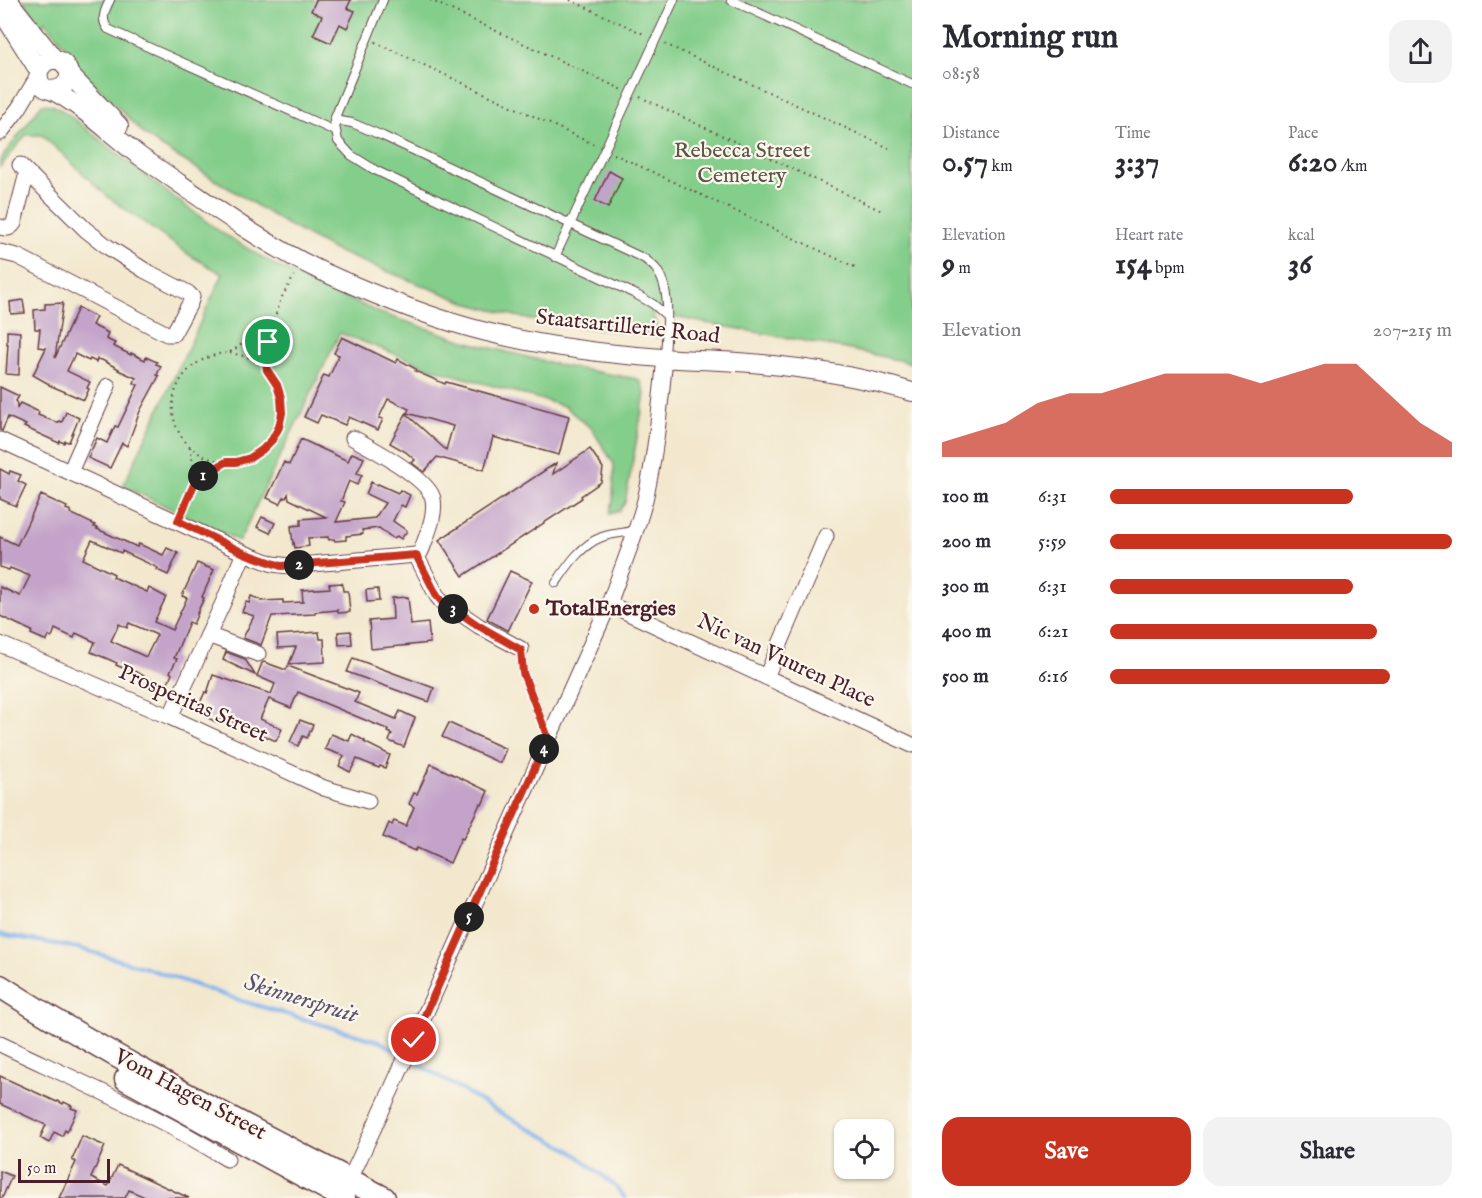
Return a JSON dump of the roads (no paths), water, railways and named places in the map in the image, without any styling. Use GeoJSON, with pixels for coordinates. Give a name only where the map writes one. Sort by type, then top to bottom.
{"type":"FeatureCollection","features":[{"type":"Feature","properties":{"kind":"main road","name":"Vom Hagen Street"},"geometry":{"type":"LineString","coordinates":[[0,986],[344,1193]]}},
{"type":"Feature","properties":{"kind":"main road","name":"Vom Hagen Street"},"geometry":{"type":"LineString","coordinates":[[0,1000],[127,1080],[344,1193],[384,1198]]}},
{"type":"Feature","properties":{"kind":"street"},"geometry":{"type":"LineString","coordinates":[[8,0],[55,60],[63,63],[67,68],[69,74],[65,85],[59,89],[44,81]]}},
{"type":"Feature","properties":{"kind":"street","name":"Staatsartillerie Road"},"geometry":{"type":"LineString","coordinates":[[0,9],[44,81],[142,157],[280,249],[385,299],[455,323],[537,344],[599,353],[807,369],[912,392]]}},
{"type":"Feature","properties":{"kind":"street"},"geometry":{"type":"LineString","coordinates":[[0,134],[19,108],[38,93],[44,81],[45,62],[55,60]]}},
{"type":"Feature","properties":{"kind":"street","name":"Staatsartillerie Road"},"geometry":{"type":"LineString","coordinates":[[69,74],[162,171]]}},
{"type":"Feature","properties":{"kind":"street"},"geometry":{"type":"LineString","coordinates":[[0,227],[11,228],[14,224],[24,169],[86,230],[108,247],[192,297],[173,334],[166,334],[17,256],[0,252]]}},
{"type":"Feature","properties":{"kind":"street"},"geometry":{"type":"LineString","coordinates":[[344,1193],[609,604],[644,501],[652,465],[665,358]]}},
{"type":"Feature","properties":{"kind":"street"},"geometry":{"type":"LineString","coordinates":[[70,472],[108,386]]}},
{"type":"Feature","properties":{"kind":"street"},"geometry":{"type":"LineString","coordinates":[[0,440],[244,553],[281,566],[420,553],[433,513],[431,493],[392,460],[353,438]]}},
{"type":"Feature","properties":{"kind":"street"},"geometry":{"type":"LineString","coordinates":[[766,677],[826,536]]}},
{"type":"Feature","properties":{"kind":"street"},"geometry":{"type":"LineString","coordinates":[[170,717],[244,553]]}},
{"type":"Feature","properties":{"kind":"street"},"geometry":{"type":"LineString","coordinates":[[416,555],[437,596],[446,605],[521,650]]}},
{"type":"Feature","properties":{"kind":"street","name":"Nic van Vuuren Place"},"geometry":{"type":"LineString","coordinates":[[609,604],[912,745]]}},
{"type":"Feature","properties":{"kind":"street"},"geometry":{"type":"LineString","coordinates":[[208,635],[258,654]]}},
{"type":"Feature","properties":{"kind":"street","name":"Prosperitas Street"},"geometry":{"type":"LineString","coordinates":[[0,644],[170,717],[324,788],[368,801]]}},
{"type":"Feature","properties":{"kind":"street","name":"Vom Hagen Street"},"geometry":{"type":"LineString","coordinates":[[0,1044],[153,1117],[197,1140],[226,1159]]}},
{"type":"Feature","properties":{"kind":"lane"},"geometry":{"type":"LineString","coordinates":[[110,0],[104,16],[104,24],[108,29],[335,131]]}},
{"type":"Feature","properties":{"kind":"lane"},"geometry":{"type":"LineString","coordinates":[[383,0],[334,120],[338,141],[351,155],[375,170],[637,295],[667,315]]}},
{"type":"Feature","properties":{"kind":"lane"},"geometry":{"type":"LineString","coordinates":[[555,257],[674,0]]}},
{"type":"Feature","properties":{"kind":"lane"},"geometry":{"type":"LineString","coordinates":[[731,0],[912,84]]}},
{"type":"Feature","properties":{"kind":"lane"},"geometry":{"type":"LineString","coordinates":[[334,120],[352,123],[366,129],[645,259],[655,268],[665,288],[668,306],[665,358]]}},
{"type":"Feature","properties":{"kind":"lane"},"geometry":{"type":"LineString","coordinates":[[556,583],[568,564],[588,544],[603,536],[634,531]]}},
{"type":"Feature","properties":{"kind":"lane"},"geometry":{"type":"LineString","coordinates":[[521,650],[523,673],[548,738]]}},
{"type":"Feature","properties":{"kind":"waterway","name":"Skinnerspruit"},"geometry":{"type":"LineString","coordinates":[[0,934],[78,948],[143,967],[242,1001],[381,1042],[403,1055]]}},
{"type":"Feature","properties":{"kind":"waterway","name":"Skinnerspruit"},"geometry":{"type":"LineString","coordinates":[[410,1059],[504,1115],[572,1151],[614,1185],[625,1198]]}},
{"type":"Feature","properties":{"kind":"place","name":"TotalEnergies"},"geometry":{"type":"Point","coordinates":[534,609]}},
{"type":"Feature","properties":{"kind":"park label","name":"Rebecca Street Cemetery"},"geometry":{"type":"Point","coordinates":[742,164]}}]}
